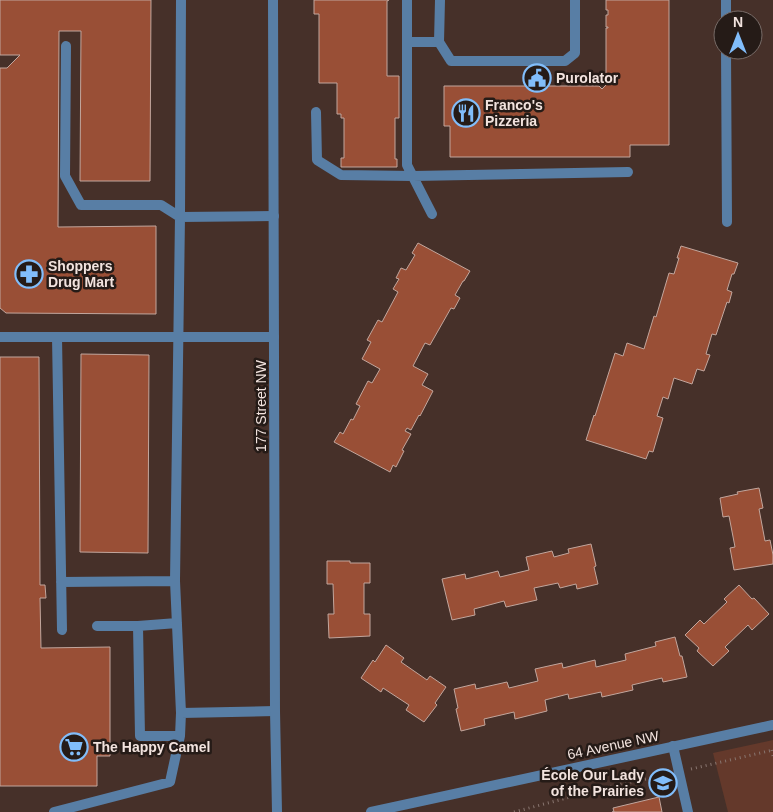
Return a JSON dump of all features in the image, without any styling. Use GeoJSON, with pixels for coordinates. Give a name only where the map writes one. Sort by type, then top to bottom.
{"type":"FeatureCollection","features":[{"type":"Feature","properties":{"kind":"street"},"geometry":{"type":"LineString","coordinates":[[54,812],[170,782],[180,736],[181,712],[175,581],[181,0]]}},
{"type":"Feature","properties":{"kind":"street","name":"177 Street NW"},"geometry":{"type":"LineString","coordinates":[[273,0],[275,711],[277,812]]}},
{"type":"Feature","properties":{"kind":"street"},"geometry":{"type":"LineString","coordinates":[[407,0],[407,165],[432,214]]}},
{"type":"Feature","properties":{"kind":"street"},"geometry":{"type":"LineString","coordinates":[[440,0],[439,42],[451,61],[565,61],[575,53],[575,0]]}},
{"type":"Feature","properties":{"kind":"street"},"geometry":{"type":"LineString","coordinates":[[407,42],[439,42]]}},
{"type":"Feature","properties":{"kind":"street"},"geometry":{"type":"LineString","coordinates":[[66,46],[65,176],[81,205],[161,205],[180,217],[274,216]]}},
{"type":"Feature","properties":{"kind":"street"},"geometry":{"type":"LineString","coordinates":[[726,60],[727,222]]}},
{"type":"Feature","properties":{"kind":"street"},"geometry":{"type":"LineString","coordinates":[[316,112],[317,160],[341,175],[413,176],[628,172]]}},
{"type":"Feature","properties":{"kind":"street"},"geometry":{"type":"LineString","coordinates":[[0,337],[274,337]]}},
{"type":"Feature","properties":{"kind":"street"},"geometry":{"type":"LineString","coordinates":[[57,337],[62,630]]}},
{"type":"Feature","properties":{"kind":"street"},"geometry":{"type":"LineString","coordinates":[[61,582],[175,581]]}},
{"type":"Feature","properties":{"kind":"street"},"geometry":{"type":"LineString","coordinates":[[97,626],[138,626],[177,623]]}},
{"type":"Feature","properties":{"kind":"street"},"geometry":{"type":"LineString","coordinates":[[138,626],[140,736],[180,736]]}},
{"type":"Feature","properties":{"kind":"street"},"geometry":{"type":"LineString","coordinates":[[181,712],[275,711]]}},
{"type":"Feature","properties":{"kind":"street","name":"64 Avenue NW"},"geometry":{"type":"LineString","coordinates":[[371,812],[773,725]]}},
{"type":"Feature","properties":{"kind":"street"},"geometry":{"type":"LineString","coordinates":[[673,746],[688,812]]}},
{"type":"Feature","properties":{"kind":"path"},"geometry":{"type":"LineString","coordinates":[[514,812],[612,786],[772,750],[773,756]]}},
{"type":"Feature","properties":{"kind":"shaded area"},"geometry":{"type":"Polygon","coordinates":[[[773,740],[773,812],[728,812],[713,753],[773,740]]]}},
{"type":"Feature","properties":{"kind":"building"},"geometry":{"type":"Polygon","coordinates":[[[0,0],[151,0],[150,181],[80,181],[81,31],[59,31],[58,227],[156,226],[156,314],[6,313],[0,308],[0,68],[7,68],[20,55],[0,55],[0,0]]]}},
{"type":"Feature","properties":{"kind":"building"},"geometry":{"type":"Polygon","coordinates":[[[314,0],[389,0],[387,1],[387,76],[399,76],[399,118],[395,118],[395,159],[397,159],[397,167],[341,167],[341,158],[344,158],[344,118],[341,118],[341,114],[337,114],[337,83],[319,83],[319,14],[314,14],[314,0]]]}},
{"type":"Feature","properties":{"kind":"building"},"geometry":{"type":"Polygon","coordinates":[[[606,0],[669,0],[669,145],[630,145],[630,157],[450,157],[450,126],[444,126],[444,86],[599,86],[602,89],[610,81],[606,78],[606,28],[608,27],[606,27],[606,15],[608,15],[608,10],[606,10],[606,0]]]}},
{"type":"Feature","properties":{"kind":"building"},"geometry":{"type":"Polygon","coordinates":[[[418,243],[470,271],[455,295],[460,298],[454,309],[451,308],[430,345],[425,343],[413,366],[428,374],[422,385],[433,391],[411,430],[407,428],[405,431],[411,434],[402,450],[404,451],[396,467],[393,465],[390,472],[334,442],[340,432],[343,434],[351,419],[353,420],[360,406],[356,404],[368,381],[372,383],[380,369],[362,359],[371,342],[367,340],[378,320],[382,322],[398,292],[393,289],[399,279],[396,278],[401,268],[406,270],[415,255],[412,253],[418,243]]]}},
{"type":"Feature","properties":{"kind":"building"},"geometry":{"type":"Polygon","coordinates":[[[681,246],[738,263],[727,290],[732,292],[729,303],[727,302],[716,335],[712,334],[706,354],[710,355],[704,371],[697,369],[692,384],[674,378],[668,399],[663,397],[657,416],[663,418],[653,452],[649,451],[646,459],[586,440],[615,353],[623,356],[627,343],[644,349],[669,273],[674,274],[681,246]]]}},
{"type":"Feature","properties":{"kind":"building"},"geometry":{"type":"Polygon","coordinates":[[[81,354],[149,355],[148,553],[80,552],[81,354]]]}},
{"type":"Feature","properties":{"kind":"building"},"geometry":{"type":"Polygon","coordinates":[[[0,357],[39,357],[40,585],[45,585],[46,598],[40,598],[41,648],[110,647],[110,756],[97,756],[97,786],[0,786],[0,357]]]}},
{"type":"Feature","properties":{"kind":"building"},"geometry":{"type":"Polygon","coordinates":[[[759,488],[763,508],[759,509],[765,541],[770,540],[773,564],[734,570],[730,548],[735,547],[729,516],[723,517],[720,498],[738,494],[737,492],[759,488]]]}},
{"type":"Feature","properties":{"kind":"building"},"geometry":{"type":"Polygon","coordinates":[[[591,544],[598,584],[577,589],[576,584],[560,588],[558,583],[534,588],[537,600],[506,607],[504,601],[474,609],[475,615],[452,620],[442,579],[465,574],[466,579],[498,571],[500,577],[529,570],[526,557],[552,551],[554,557],[569,553],[568,549],[591,544]]]}},
{"type":"Feature","properties":{"kind":"building"},"geometry":{"type":"Polygon","coordinates":[[[327,561],[370,563],[370,583],[364,583],[364,614],[370,614],[370,636],[329,638],[328,614],[334,614],[333,584],[327,584],[327,561]]]}},
{"type":"Feature","properties":{"kind":"building"},"geometry":{"type":"Polygon","coordinates":[[[739,585],[769,614],[752,630],[748,625],[725,647],[729,651],[713,666],[697,651],[699,648],[685,635],[700,620],[704,624],[727,602],[724,599],[739,585]]]}},
{"type":"Feature","properties":{"kind":"building"},"geometry":{"type":"Polygon","coordinates":[[[675,637],[687,677],[663,682],[662,678],[632,685],[633,690],[602,697],[601,692],[569,699],[568,694],[545,700],[547,711],[515,719],[514,712],[484,719],[485,725],[461,731],[454,689],[475,684],[476,689],[507,682],[509,688],[538,681],[535,669],[562,663],[563,668],[595,660],[596,667],[626,660],[625,654],[656,646],[655,642],[675,637]]]}},
{"type":"Feature","properties":{"kind":"building"},"geometry":{"type":"Polygon","coordinates":[[[386,645],[404,658],[401,662],[427,680],[430,676],[446,687],[435,703],[437,705],[424,722],[406,710],[409,705],[383,688],[381,692],[361,678],[386,645]]]}},
{"type":"Feature","properties":{"kind":"building"},"geometry":{"type":"Polygon","coordinates":[[[659,797],[662,812],[614,812],[613,808],[659,797]]]}},
{"type":"Feature","properties":{"kind":"place","name":"Purolator"},"geometry":{"type":"Point","coordinates":[537,78]}},
{"type":"Feature","properties":{"kind":"place","name":"Franco's Pizzeria"},"geometry":{"type":"Point","coordinates":[466,113]}},
{"type":"Feature","properties":{"kind":"place","name":"Shoppers Drug Mart"},"geometry":{"type":"Point","coordinates":[29,274]}},
{"type":"Feature","properties":{"kind":"place","name":"The Happy Camel"},"geometry":{"type":"Point","coordinates":[74,747]}},
{"type":"Feature","properties":{"kind":"place","name":"École Our Lady of the Prairies"},"geometry":{"type":"Point","coordinates":[663,783]}}]}
